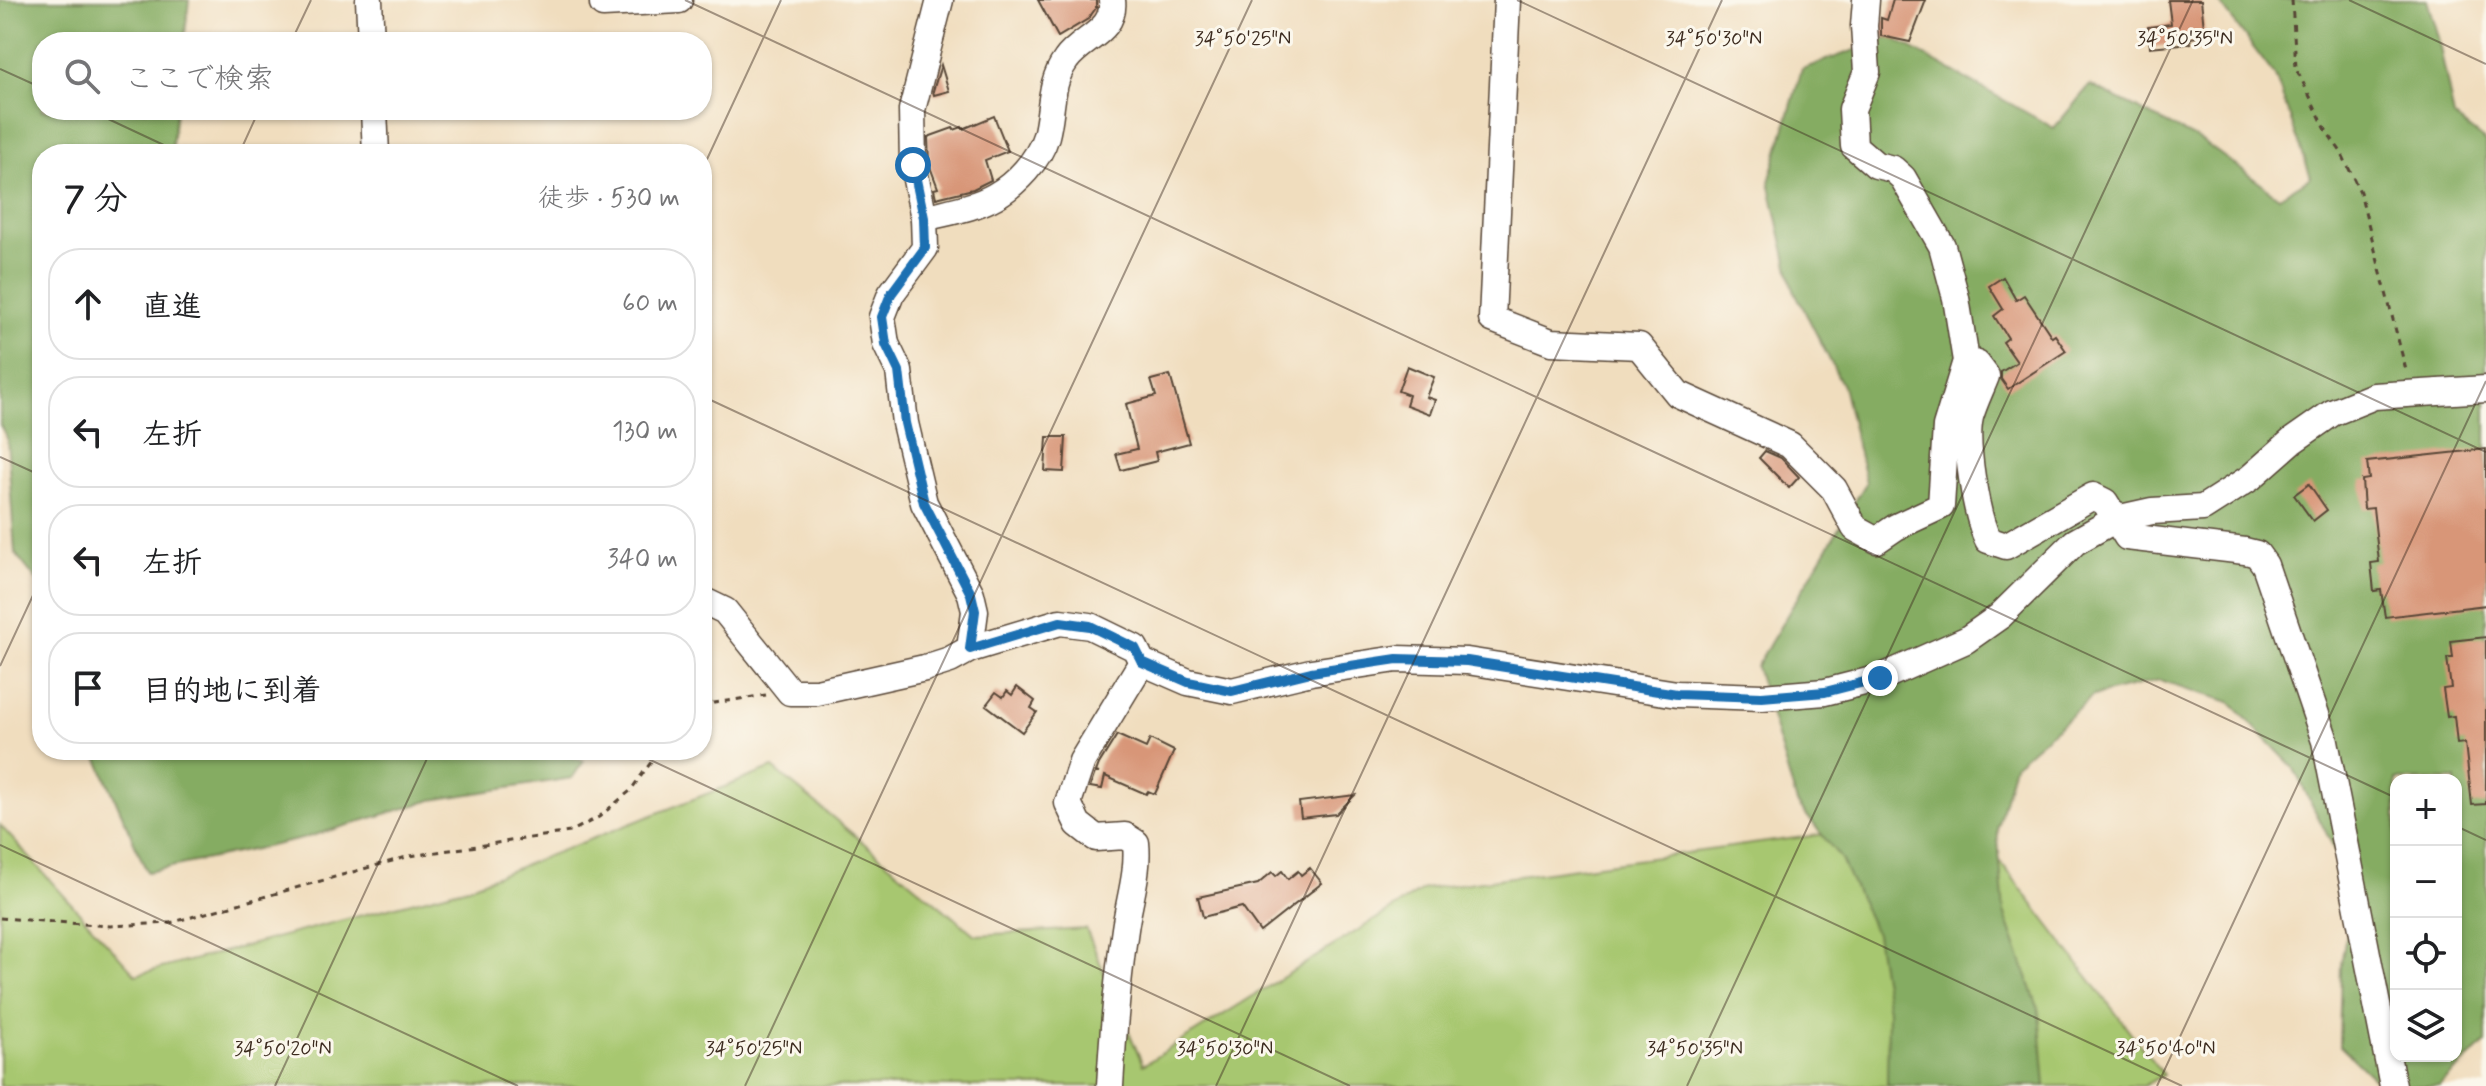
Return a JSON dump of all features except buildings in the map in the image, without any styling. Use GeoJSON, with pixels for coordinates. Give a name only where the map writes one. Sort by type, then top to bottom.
{"type":"FeatureCollection","features":[{"type":"Feature","properties":{"kind":"street"},"geometry":{"type":"LineString","coordinates":[[369,0],[371,32]]}},
{"type":"Feature","properties":{"kind":"street"},"geometry":{"type":"LineString","coordinates":[[603,0],[603,4],[679,0]]}},
{"type":"Feature","properties":{"kind":"street"},"geometry":{"type":"LineString","coordinates":[[940,0],[912,110],[913,165],[924,218],[925,248],[891,294],[882,317],[886,344],[899,371],[905,423],[924,503],[971,594],[975,611],[970,649]]}},
{"type":"Feature","properties":{"kind":"street"},"geometry":{"type":"LineString","coordinates":[[924,218],[995,196],[1036,157],[1046,137],[1055,79],[1067,57],[1105,27],[1113,10],[1112,0]]}},
{"type":"Feature","properties":{"kind":"street"},"geometry":{"type":"LineString","coordinates":[[1507,0],[1492,319],[1551,342],[1639,346],[1678,394],[1790,445],[1834,489],[1855,528],[1877,540],[1896,527],[1941,506],[1946,427],[1966,361],[1956,298],[1942,246],[1903,178],[1893,169],[1876,165],[1854,146],[1852,109],[1867,72],[1866,0]]}},
{"type":"Feature","properties":{"kind":"street"},"geometry":{"type":"LineString","coordinates":[[374,120],[376,144]]}},
{"type":"Feature","properties":{"kind":"street"},"geometry":{"type":"LineString","coordinates":[[1966,361],[1977,364],[1986,376],[1970,418],[1969,451],[1982,528],[1988,540],[2006,546],[2093,496],[2105,502],[2127,537],[2245,551],[2257,554],[2265,565],[2325,741],[2393,1086]]}},
{"type":"Feature","properties":{"kind":"street"},"geometry":{"type":"LineString","coordinates":[[712,605],[725,611],[790,692],[817,692],[925,668],[970,649],[1060,622],[1090,626],[1135,648],[1142,662],[1188,682],[1232,691],[1311,672],[1397,659],[1467,661],[1677,694],[1762,697],[1825,692],[1880,678],[1966,640],[2000,616],[2075,542],[2116,519],[2152,511],[2203,508],[2250,478],[2292,441],[2332,413],[2374,396],[2486,389]]}},
{"type":"Feature","properties":{"kind":"street"},"geometry":{"type":"LineString","coordinates":[[1110,1086],[1115,997],[1138,866],[1136,843],[1125,836],[1096,838],[1078,824],[1068,803],[1082,761],[1142,662]]}},
{"type":"Feature","properties":{"kind":"path"},"geometry":{"type":"LineString","coordinates":[[2292,0],[2296,68],[2360,192],[2413,394]]}},
{"type":"Feature","properties":{"kind":"path"},"geometry":{"type":"LineString","coordinates":[[712,704],[790,692]]}},
{"type":"Feature","properties":{"kind":"path"},"geometry":{"type":"LineString","coordinates":[[0,918],[110,926],[170,923],[410,856],[570,832],[599,817],[630,791],[653,760]]}},
{"type":"Feature","properties":{"kind":"green space"},"geometry":{"type":"Polygon","coordinates":[[[0,0],[189,0],[185,32],[32,32],[32,120],[175,120],[172,144],[32,144],[32,574],[15,553],[7,438],[0,425],[0,0]]]}},
{"type":"Feature","properties":{"kind":"green space"},"geometry":{"type":"Polygon","coordinates":[[[2214,0],[2427,0],[2454,117],[2486,142],[2486,1043],[2439,1086],[2382,1086],[2339,1045],[2341,964],[2354,888],[2293,767],[2230,702],[2159,680],[2093,696],[2014,765],[1997,827],[2004,912],[2039,1010],[2045,1086],[1887,1086],[1888,1010],[1876,934],[1841,859],[1797,803],[1756,667],[1866,483],[1843,386],[1793,288],[1769,182],[1802,69],[1891,37],[2054,128],[2090,85],[2202,141],[2279,197],[2311,177],[2275,76],[2214,0]]]}},
{"type":"Feature","properties":{"kind":"green space"},"geometry":{"type":"Polygon","coordinates":[[[98,760],[584,761],[572,778],[432,800],[298,840],[147,872],[98,760]]]}},
{"type":"Feature","properties":{"kind":"green space"},"geometry":{"type":"Polygon","coordinates":[[[773,768],[975,935],[1086,929],[1143,1065],[1424,889],[1965,815],[2163,1075],[2143,1086],[0,1086],[0,825],[136,975],[468,887],[773,768]]]}},
{"type":"Feature","properties":{"kind":"route"},"geometry":{"type":"LineString","coordinates":[[913,165],[924,218],[925,248],[891,294],[882,317],[886,344],[899,371],[905,423],[924,503],[971,594],[975,611],[970,649],[1060,622],[1090,626],[1135,648],[1142,662],[1188,682],[1232,691],[1311,672],[1397,659],[1467,661],[1677,694],[1762,697],[1825,692],[1880,678]]}}]}
